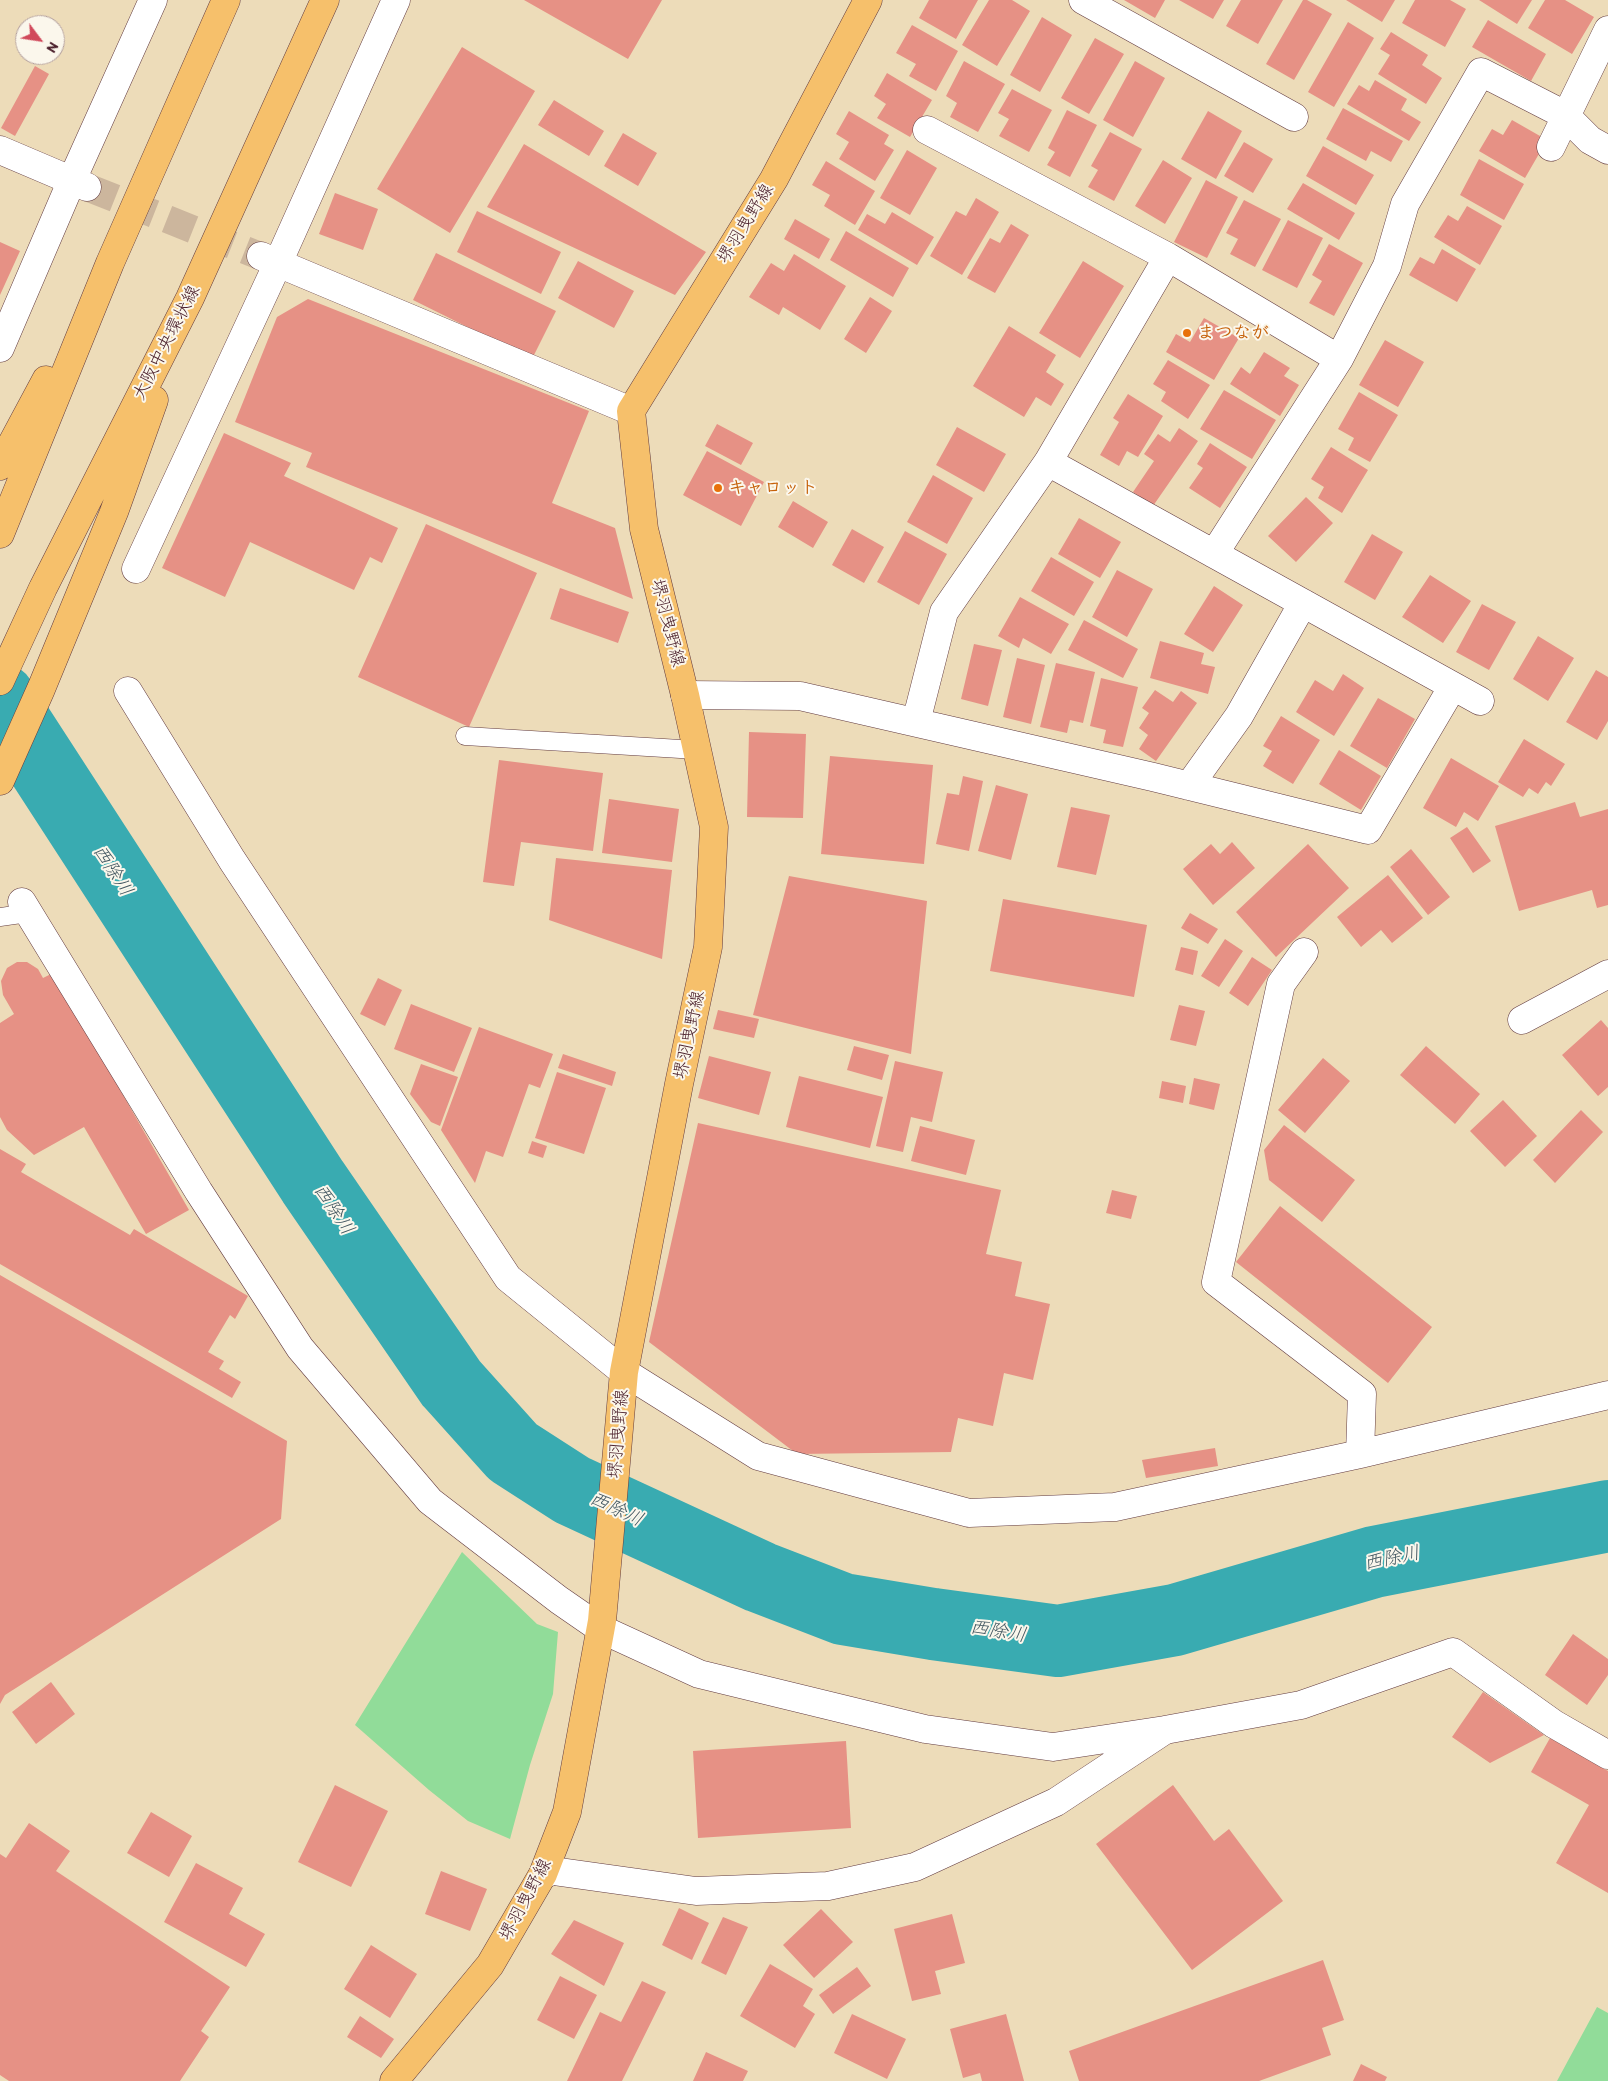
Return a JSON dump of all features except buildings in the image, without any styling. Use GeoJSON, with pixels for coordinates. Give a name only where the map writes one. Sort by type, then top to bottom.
{"type":"FeatureCollection","features":[{"type":"Feature","properties":{"kind":"main road"},"geometry":{"type":"LineString","coordinates":[[1,531],[110,263],[226,0]]}},
{"type":"Feature","properties":{"kind":"main road","name":"大阪中央環状線"},"geometry":{"type":"LineString","coordinates":[[0,681],[42,588],[190,298],[325,0]]}},
{"type":"Feature","properties":{"kind":"main road","name":"堺羽曳野線"},"geometry":{"type":"LineString","coordinates":[[394,2081],[490,1965],[544,1874],[567,1812],[600,1629],[623,1384],[679,1084],[708,947],[714,827],[698,750],[644,529],[631,411],[774,179],[868,0]]}},
{"type":"Feature","properties":{"kind":"main road"},"geometry":{"type":"LineString","coordinates":[[0,466],[110,263]]}},
{"type":"Feature","properties":{"kind":"main road"},"geometry":{"type":"LineString","coordinates":[[0,781],[114,512],[190,298]]}},
{"type":"Feature","properties":{"kind":"street"},"geometry":{"type":"LineString","coordinates":[[0,348],[80,184],[153,0]]}},
{"type":"Feature","properties":{"kind":"street"},"geometry":{"type":"LineString","coordinates":[[136,569],[269,259],[396,0]]}},
{"type":"Feature","properties":{"kind":"street"},"geometry":{"type":"LineString","coordinates":[[1083,0],[1294,117]]}},
{"type":"Feature","properties":{"kind":"street"},"geometry":{"type":"LineString","coordinates":[[1551,147],[1608,30]]}},
{"type":"Feature","properties":{"kind":"street"},"geometry":{"type":"LineString","coordinates":[[1214,554],[1339,359],[1386,266],[1405,204],[1481,72],[1565,115],[1590,140],[1608,150]]}},
{"type":"Feature","properties":{"kind":"street"},"geometry":{"type":"LineString","coordinates":[[927,130],[1168,257],[1339,359]]}},
{"type":"Feature","properties":{"kind":"street"},"geometry":{"type":"LineString","coordinates":[[0,150],[80,184]]}},
{"type":"Feature","properties":{"kind":"street"},"geometry":{"type":"LineString","coordinates":[[916,722],[944,612],[1048,462],[1168,257]]}},
{"type":"Feature","properties":{"kind":"street"},"geometry":{"type":"LineString","coordinates":[[269,259],[631,411]]}},
{"type":"Feature","properties":{"kind":"street"},"geometry":{"type":"LineString","coordinates":[[1048,462],[1480,701]]}},
{"type":"Feature","properties":{"kind":"street"},"geometry":{"type":"LineString","coordinates":[[1189,786],[1239,716],[1303,603]]}},
{"type":"Feature","properties":{"kind":"street"},"geometry":{"type":"LineString","coordinates":[[685,695],[800,696],[1189,786],[1368,830],[1452,686]]}},
{"type":"Feature","properties":{"kind":"street"},"geometry":{"type":"LineString","coordinates":[[128,691],[232,860],[508,1278],[623,1384],[758,1456],[969,1513],[1115,1507],[1360,1454],[1608,1395]]}},
{"type":"Feature","properties":{"kind":"street"},"geometry":{"type":"LineString","coordinates":[[17,911],[300,1348],[430,1501],[600,1629],[699,1674],[925,1729],[1053,1747],[1165,1730],[1301,1705],[1453,1652],[1554,1724],[1608,1755]]}},
{"type":"Feature","properties":{"kind":"street"},"geometry":{"type":"LineString","coordinates":[[1304,952],[1281,984],[1216,1282],[1362,1394],[1360,1454]]}},
{"type":"Feature","properties":{"kind":"street"},"geometry":{"type":"LineString","coordinates":[[1522,1020],[1608,974]]}},
{"type":"Feature","properties":{"kind":"street"},"geometry":{"type":"LineString","coordinates":[[544,1874],[553,1871],[696,1891],[828,1886],[915,1867],[1056,1802],[1165,1730]]}},
{"type":"Feature","properties":{"kind":"lane"},"geometry":{"type":"LineString","coordinates":[[465,736],[698,750]]}},
{"type":"Feature","properties":{"kind":"green space"},"geometry":{"type":"Polygon","coordinates":[[[462,1552],[537,1624],[558,1632],[553,1694],[530,1765],[510,1839],[468,1821],[429,1790],[355,1725],[462,1552]]]}},
{"type":"Feature","properties":{"kind":"green space"},"geometry":{"type":"Polygon","coordinates":[[[1597,2007],[1608,2013],[1608,2081],[1557,2081],[1597,2007]]]}},
{"type":"Feature","properties":{"kind":"waterway","name":"西除川"},"geometry":{"type":"LineString","coordinates":[[0,699],[313,1182],[451,1383],[513,1452],[572,1490],[760,1577],[843,1609],[933,1624],[1058,1641],[1175,1620],[1374,1562],[1608,1516]]}},
{"type":"Feature","properties":{"kind":"tunnel"},"geometry":{"type":"LineString","coordinates":[[89,188],[260,256]]}},
{"type":"Feature","properties":{"kind":"place","name":"まつなが"},"geometry":{"type":"Point","coordinates":[1187,333]}},
{"type":"Feature","properties":{"kind":"place","name":"キャロット"},"geometry":{"type":"Point","coordinates":[718,488]}}]}
